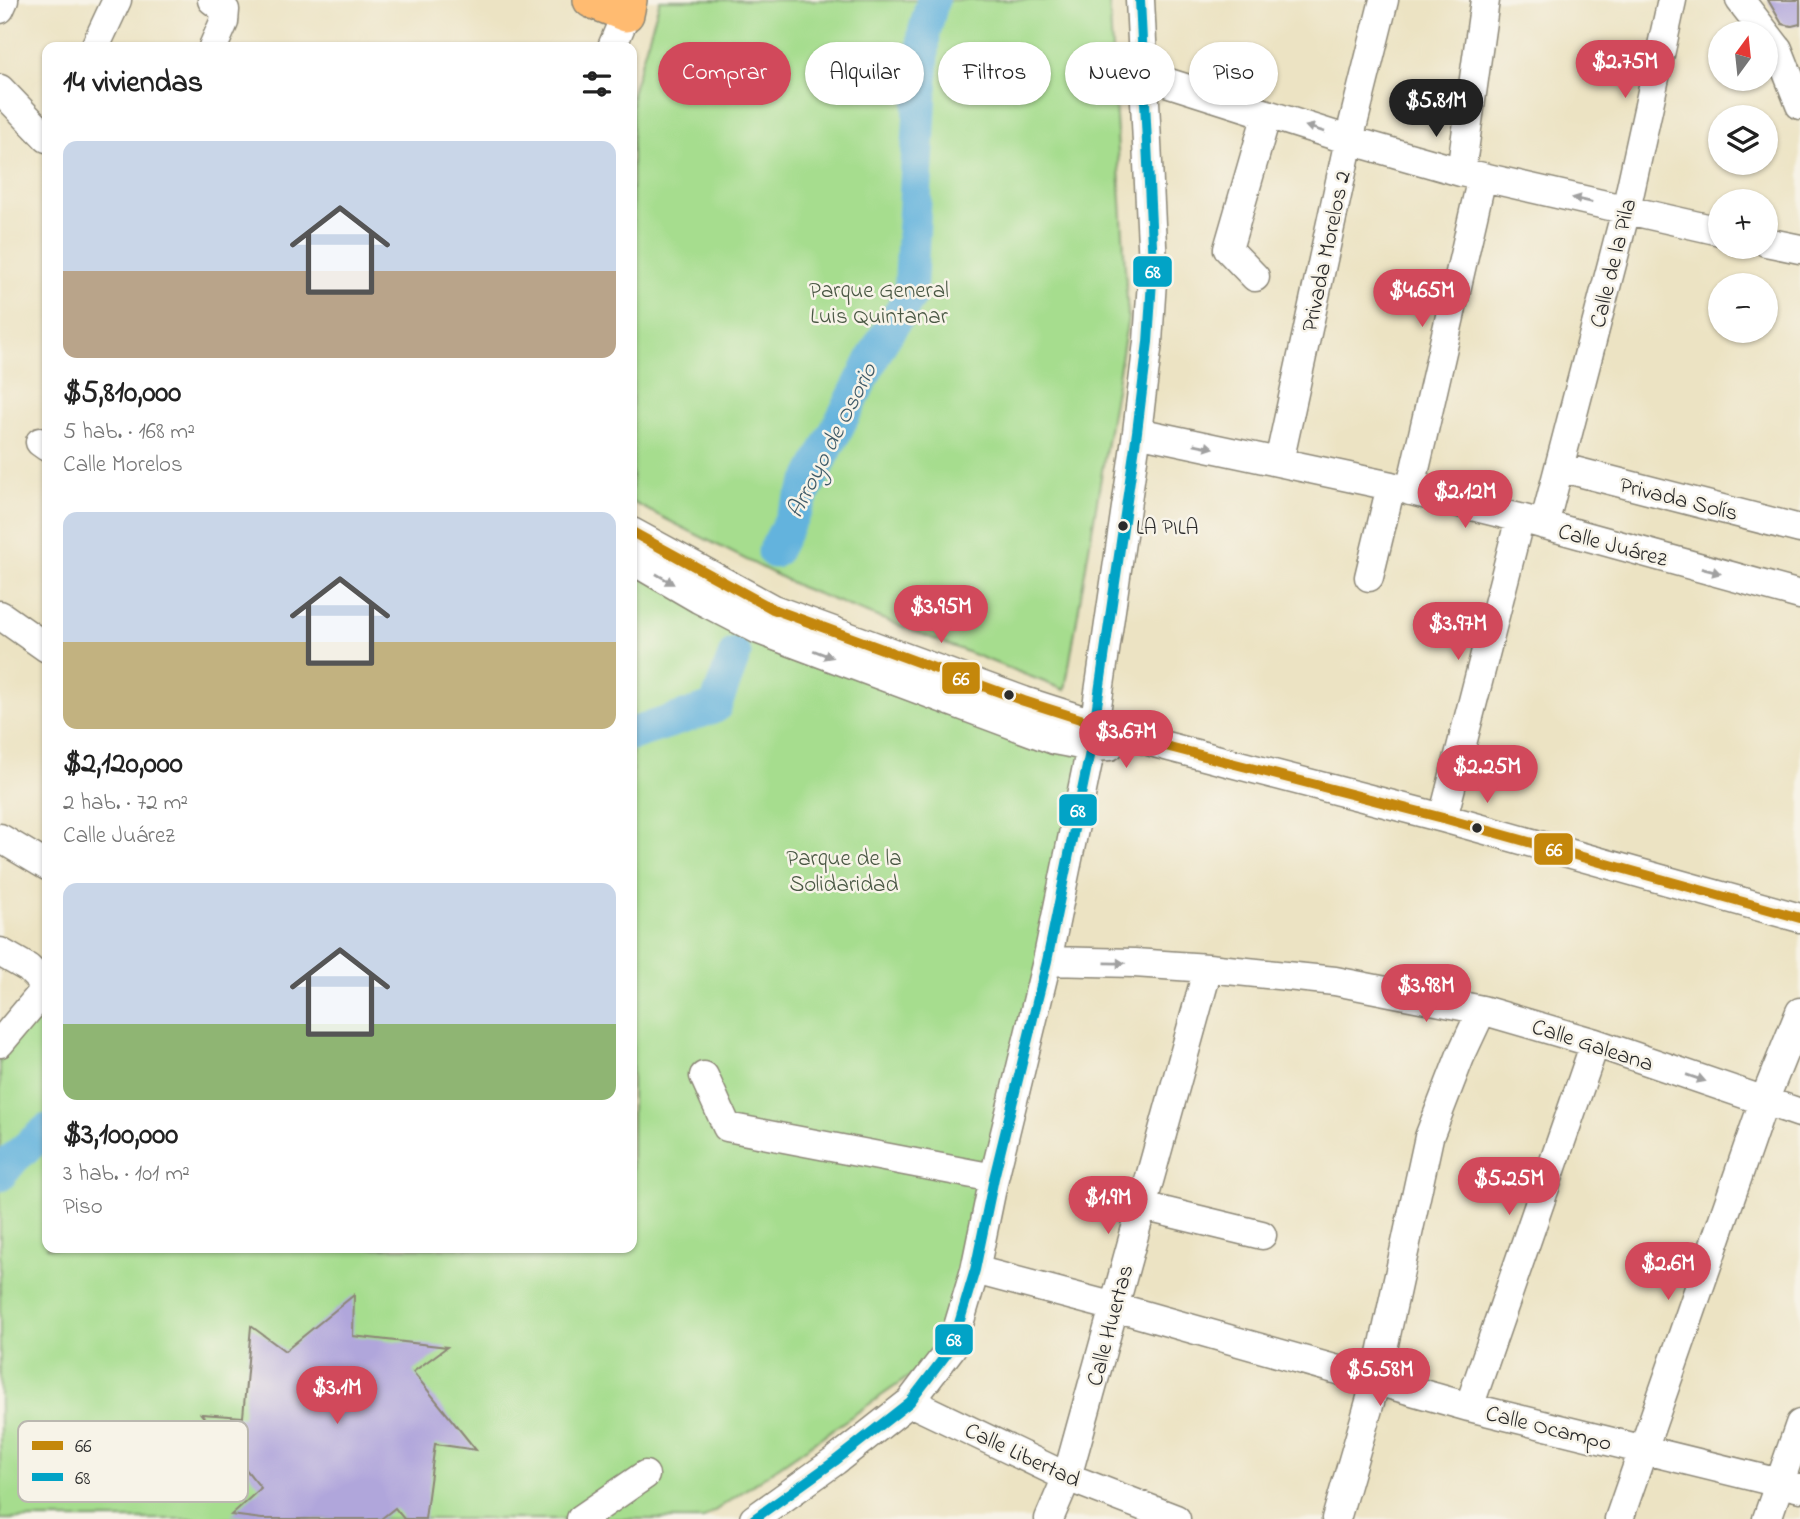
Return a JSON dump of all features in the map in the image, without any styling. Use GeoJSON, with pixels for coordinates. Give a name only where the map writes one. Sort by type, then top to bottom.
{"type":"FeatureCollection","features":[{"type":"Feature","properties":{"kind":"main road"},"geometry":{"type":"LineString","coordinates":[[591,0],[627,7]]}},
{"type":"Feature","properties":{"kind":"street"},"geometry":{"type":"LineString","coordinates":[[0,9],[4,0]]}},
{"type":"Feature","properties":{"kind":"street"},"geometry":{"type":"LineString","coordinates":[[97,42],[117,0]]}},
{"type":"Feature","properties":{"kind":"street"},"geometry":{"type":"LineString","coordinates":[[212,0],[225,10],[224,22],[215,42]]}},
{"type":"Feature","properties":{"kind":"street"},"geometry":{"type":"LineString","coordinates":[[1140,0],[1142,42]]}},
{"type":"Feature","properties":{"kind":"street","name":"Privada Morelos 2"},"geometry":{"type":"LineString","coordinates":[[1279,462],[1349,140],[1384,0]]}},
{"type":"Feature","properties":{"kind":"street"},"geometry":{"type":"LineString","coordinates":[[1369,577],[1400,489],[1471,175],[1485,0]]}},
{"type":"Feature","properties":{"kind":"street","name":"Calle de la Pila"},"geometry":{"type":"LineString","coordinates":[[1443,818],[1532,522],[1559,467],[1626,210],[1672,0]]}},
{"type":"Feature","properties":{"kind":"street"},"geometry":{"type":"LineString","coordinates":[[1740,0],[1789,49],[1800,105]]}},
{"type":"Feature","properties":{"kind":"street"},"geometry":{"type":"LineString","coordinates":[[614,42],[627,7]]}},
{"type":"Feature","properties":{"kind":"street"},"geometry":{"type":"LineString","coordinates":[[1175,85],[1471,175],[1708,229]]}},
{"type":"Feature","properties":{"kind":"street"},"geometry":{"type":"LineString","coordinates":[[0,89],[42,133]]}},
{"type":"Feature","properties":{"kind":"street"},"geometry":{"type":"LineString","coordinates":[[757,1518],[910,1402],[952,1347],[975,1270],[994,1178],[1047,961],[1093,735],[1138,432],[1153,265],[1145,105]]}},
{"type":"Feature","properties":{"kind":"street"},"geometry":{"type":"LineString","coordinates":[[1255,277],[1228,249],[1267,114]]}},
{"type":"Feature","properties":{"kind":"street"},"geometry":{"type":"LineString","coordinates":[[1778,245],[1800,250]]}},
{"type":"Feature","properties":{"kind":"street","name":"Calle Juárez"},"geometry":{"type":"LineString","coordinates":[[1138,432],[1400,489],[1800,595]]}},
{"type":"Feature","properties":{"kind":"street","name":"Privada Solís"},"geometry":{"type":"LineString","coordinates":[[1559,467],[1800,528]]}},
{"type":"Feature","properties":{"kind":"street"},"geometry":{"type":"LineString","coordinates":[[637,535],[772,609],[1024,701],[1093,735]]}},
{"type":"Feature","properties":{"kind":"street"},"geometry":{"type":"LineString","coordinates":[[637,563],[759,630],[1054,740],[1093,735],[1158,744],[1797,911]]}},
{"type":"Feature","properties":{"kind":"street"},"geometry":{"type":"LineString","coordinates":[[0,615],[42,644]]}},
{"type":"Feature","properties":{"kind":"street"},"geometry":{"type":"LineString","coordinates":[[0,838],[42,863]]}},
{"type":"Feature","properties":{"kind":"street"},"geometry":{"type":"LineString","coordinates":[[0,952],[28,968],[42,982]]}},
{"type":"Feature","properties":{"kind":"street","name":"Calle Galeana"},"geometry":{"type":"LineString","coordinates":[[1047,961],[1208,968],[1335,981],[1482,1010],[1595,1044],[1800,1114]]}},
{"type":"Feature","properties":{"kind":"street","name":"Calle Huertas"},"geometry":{"type":"LineString","coordinates":[[1049,1519],[1067,1476],[1208,968]]}},
{"type":"Feature","properties":{"kind":"street"},"geometry":{"type":"LineString","coordinates":[[0,1043],[42,993]]}},
{"type":"Feature","properties":{"kind":"street"},"geometry":{"type":"LineString","coordinates":[[1336,1519],[1376,1381],[1429,1137],[1460,1057],[1482,1010]]}},
{"type":"Feature","properties":{"kind":"street"},"geometry":{"type":"LineString","coordinates":[[1619,1519],[1764,1101],[1800,1012]]}},
{"type":"Feature","properties":{"kind":"street"},"geometry":{"type":"LineString","coordinates":[[1469,1407],[1595,1044]]}},
{"type":"Feature","properties":{"kind":"street"},"geometry":{"type":"LineString","coordinates":[[704,1076],[727,1127],[994,1178]]}},
{"type":"Feature","properties":{"kind":"street"},"geometry":{"type":"LineString","coordinates":[[1142,1206],[1262,1235]]}},
{"type":"Feature","properties":{"kind":"street","name":"Calle Ocampo"},"geometry":{"type":"LineString","coordinates":[[975,1270],[1469,1407],[1790,1485]]}},
{"type":"Feature","properties":{"kind":"street","name":"Calle Libertad"},"geometry":{"type":"LineString","coordinates":[[910,1402],[1067,1476],[1176,1519]]}},
{"type":"Feature","properties":{"kind":"street"},"geometry":{"type":"LineString","coordinates":[[1767,1519],[1790,1485],[1800,1424]]}},
{"type":"Feature","properties":{"kind":"street"},"geometry":{"type":"LineString","coordinates":[[580,1519],[645,1475]]}},
{"type":"Feature","properties":{"kind":"green space","name":"Parque General Luis Quintanar"},"geometry":{"type":"Polygon","coordinates":[[[660,0],[1109,0],[1112,42],[1065,42],[1065,105],[1115,105],[1128,318],[1065,690],[800,587],[637,505],[637,76],[660,0]]]}},
{"type":"Feature","properties":{"kind":"green space","name":"Parque de la Solidaridad"},"geometry":{"type":"Polygon","coordinates":[[[637,548],[1091,747],[952,1347],[703,1519],[0,1519],[0,1049],[42,998],[42,1253],[637,1253],[637,548]]]}},
{"type":"Feature","properties":{"kind":"building"},"geometry":{"type":"Polygon","coordinates":[[[1768,0],[1800,0],[1800,24],[1782,24],[1768,0]]]}},
{"type":"Feature","properties":{"kind":"building"},"geometry":{"type":"Polygon","coordinates":[[[354,1295],[353,1336],[447,1347],[413,1372],[476,1450],[435,1444],[425,1519],[404,1519],[395,1508],[381,1519],[262,1519],[231,1515],[261,1488],[248,1472],[248,1421],[207,1421],[201,1414],[243,1417],[251,1326],[285,1351],[354,1295]]]}},
{"type":"Feature","properties":{"kind":"waterway","name":"Arroyo de Osorio"},"geometry":{"type":"LineString","coordinates":[[774,552],[878,348],[910,296],[924,33],[933,0]]}},
{"type":"Feature","properties":{"kind":"waterway","name":"Arroyo de Osorio"},"geometry":{"type":"LineString","coordinates":[[637,732],[715,707],[735,654]]}},
{"type":"Feature","properties":{"kind":"waterway","name":"Arroyo de Osorio"},"geometry":{"type":"LineString","coordinates":[[0,1175],[14,1158],[42,1134]]}},
{"type":"Feature","properties":{"kind":"transit line","name":"68"},"geometry":{"type":"LineString","coordinates":[[754,1519],[835,1461],[910,1402],[952,1347],[975,1270],[994,1178],[1047,961],[1091,747],[1137,432],[1148,342],[1153,265],[1140,0]]}},
{"type":"Feature","properties":{"kind":"transit line","name":"66"},"geometry":{"type":"LineString","coordinates":[[637,535],[773,609],[1024,701],[1158,744],[1443,818],[1800,918]]}},
{"type":"Feature","properties":{"kind":"place","name":"LA PILA"},"geometry":{"type":"Point","coordinates":[1123,526]}}]}
